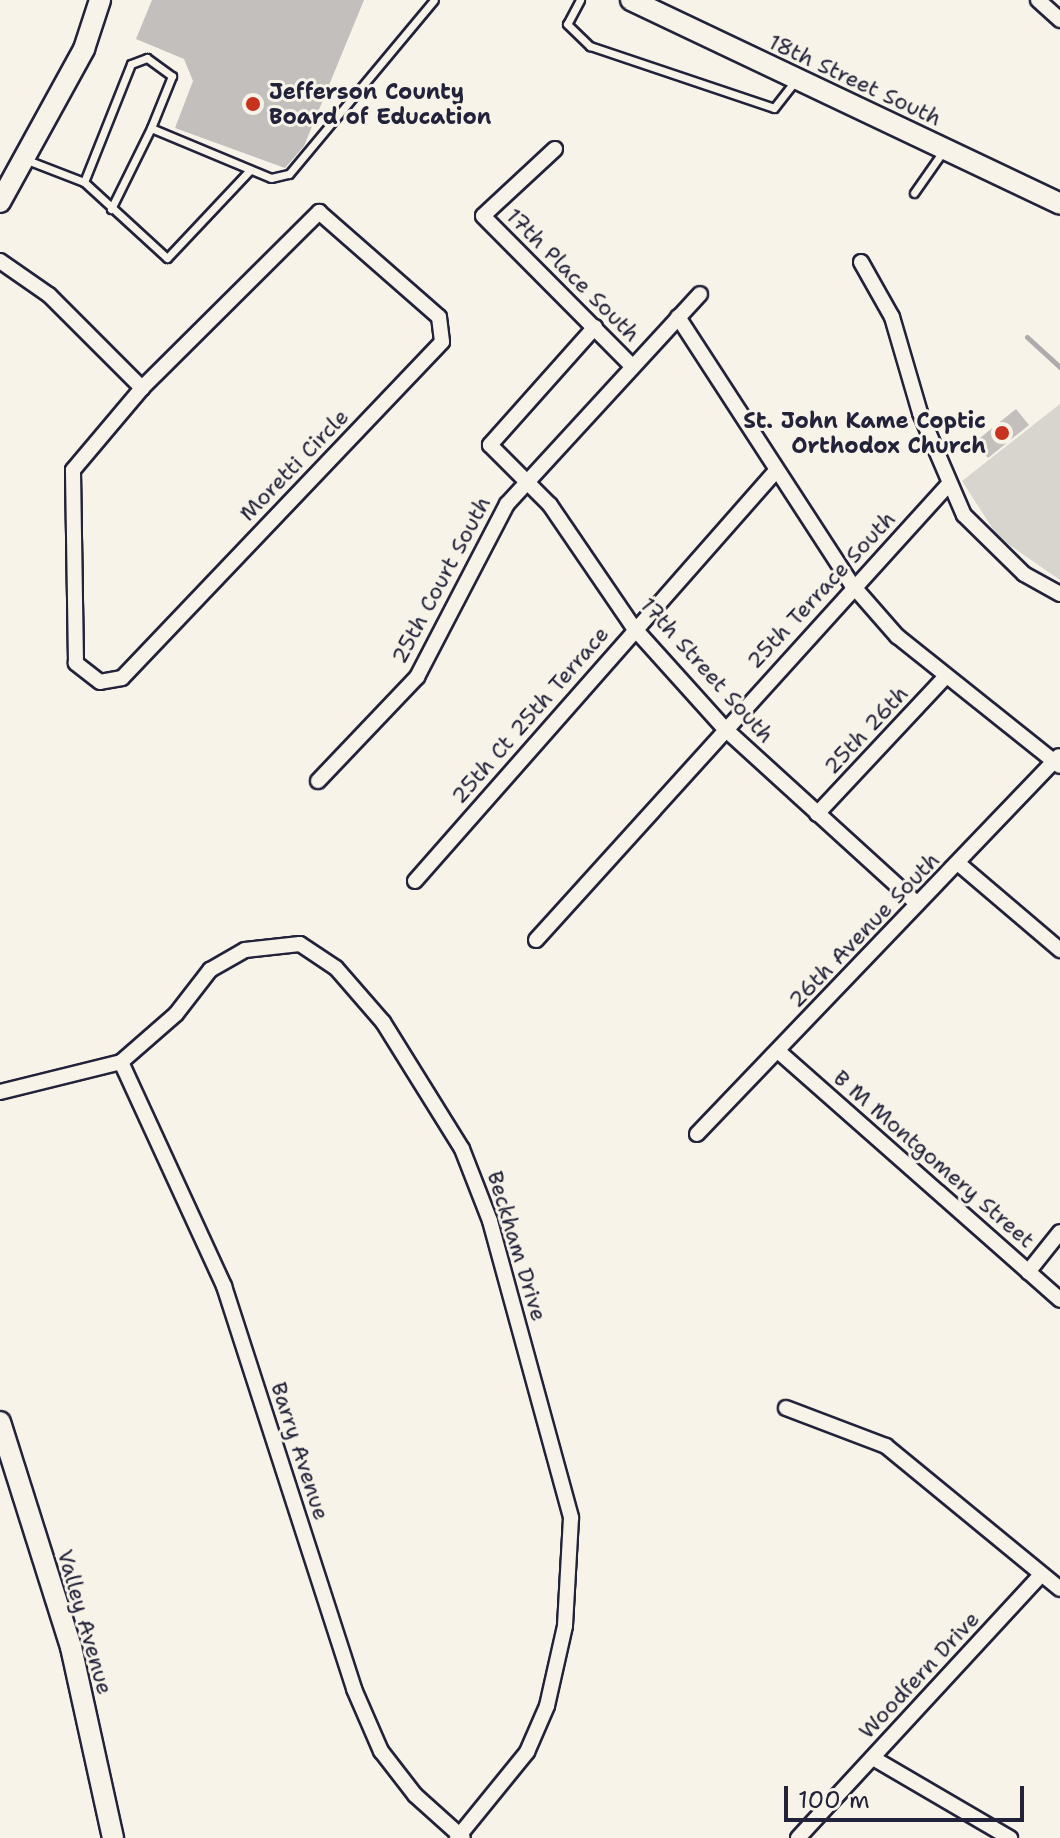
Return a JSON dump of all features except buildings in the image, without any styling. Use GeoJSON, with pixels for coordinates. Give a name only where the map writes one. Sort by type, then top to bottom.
{"type":"FeatureCollection","features":[{"type":"Feature","properties":{"kind":"main road"},"geometry":{"type":"LineString","coordinates":[[0,202],[84,49],[100,0]]}},
{"type":"Feature","properties":{"kind":"main road","name":"18th Street South"},"geometry":{"type":"LineString","coordinates":[[631,0],[794,82],[945,148],[1060,204]]}},
{"type":"Feature","properties":{"kind":"main road","name":"Valley Avenue"},"geometry":{"type":"LineString","coordinates":[[0,1422],[71,1647],[113,1838]]}},
{"type":"Feature","properties":{"kind":"street"},"geometry":{"type":"LineString","coordinates":[[1038,0],[1060,20]]}},
{"type":"Feature","properties":{"kind":"street","name":"17th Place South"},"geometry":{"type":"LineString","coordinates":[[555,149],[483,216],[631,365]]}},
{"type":"Feature","properties":{"kind":"street","name":"Moretti Circle"},"geometry":{"type":"LineString","coordinates":[[319,212],[333,217],[439,317],[444,331],[442,342],[122,678],[100,682],[76,663],[68,483],[142,388],[319,212]]}},
{"type":"Feature","properties":{"kind":"street"},"geometry":{"type":"LineString","coordinates":[[0,261],[49,295],[142,388]]}},
{"type":"Feature","properties":{"kind":"street"},"geometry":{"type":"LineString","coordinates":[[861,262],[892,317],[948,485],[986,543],[1060,594]]}},
{"type":"Feature","properties":{"kind":"street","name":"25th Court South"},"geometry":{"type":"LineString","coordinates":[[318,781],[417,677],[527,479],[700,294]]}},
{"type":"Feature","properties":{"kind":"street"},"geometry":{"type":"LineString","coordinates":[[678,317],[775,472],[853,586],[897,636],[1058,760]]}},
{"type":"Feature","properties":{"kind":"street","name":"17th Street South"},"geometry":{"type":"LineString","coordinates":[[595,327],[490,445],[527,479],[634,628],[724,728],[916,903]]}},
{"type":"Feature","properties":{"kind":"street","name":"25th Ct 25th Terrace"},"geometry":{"type":"LineString","coordinates":[[415,881],[634,628],[775,472]]}},
{"type":"Feature","properties":{"kind":"street","name":"25th Terrace South"},"geometry":{"type":"LineString","coordinates":[[536,940],[724,728],[948,485]]}},
{"type":"Feature","properties":{"kind":"street","name":"25th 26th"},"geometry":{"type":"LineString","coordinates":[[817,814],[946,676]]}},
{"type":"Feature","properties":{"kind":"street","name":"26th Avenue South"},"geometry":{"type":"LineString","coordinates":[[697,1134],[916,903],[959,864],[1058,760]]}},
{"type":"Feature","properties":{"kind":"street"},"geometry":{"type":"LineString","coordinates":[[959,864],[1060,950]]}},
{"type":"Feature","properties":{"kind":"street","name":"Beckham Drive"},"geometry":{"type":"LineString","coordinates":[[0,1092],[121,1062],[176,1014],[210,970],[245,950],[300,944],[336,968],[383,1022],[462,1149],[490,1221],[571,1518],[565,1626],[547,1706],[527,1752],[460,1837]]}},
{"type":"Feature","properties":{"kind":"street","name":"B M Montgomery Street"},"geometry":{"type":"LineString","coordinates":[[778,1051],[1060,1300]]}},
{"type":"Feature","properties":{"kind":"street","name":"Barry Avenue"},"geometry":{"type":"LineString","coordinates":[[121,1062],[224,1286],[359,1702],[398,1773],[460,1837]]}},
{"type":"Feature","properties":{"kind":"street"},"geometry":{"type":"LineString","coordinates":[[1028,1272],[1060,1232]]}},
{"type":"Feature","properties":{"kind":"street"},"geometry":{"type":"LineString","coordinates":[[786,1408],[886,1446],[946,1489],[1040,1576],[1060,1589]]}},
{"type":"Feature","properties":{"kind":"street","name":"Woodfern Drive"},"geometry":{"type":"LineString","coordinates":[[798,1838],[1040,1576]]}},
{"type":"Feature","properties":{"kind":"street"},"geometry":{"type":"LineString","coordinates":[[873,1758],[989,1833],[1010,1838]]}},
{"type":"Feature","properties":{"kind":"lane"},"geometry":{"type":"LineString","coordinates":[[151,128],[271,178],[303,163],[434,0]]}},
{"type":"Feature","properties":{"kind":"lane"},"geometry":{"type":"LineString","coordinates":[[580,0],[567,24],[590,46],[774,108],[794,82]]}},
{"type":"Feature","properties":{"kind":"lane"},"geometry":{"type":"LineString","coordinates":[[84,182],[131,64],[147,58],[172,76],[151,128],[111,209]]}},
{"type":"Feature","properties":{"kind":"lane"},"geometry":{"type":"LineString","coordinates":[[914,193],[945,148]]}},
{"type":"Feature","properties":{"kind":"lane"},"geometry":{"type":"LineString","coordinates":[[25,160],[84,182],[167,258],[250,170]]}},
{"type":"Feature","properties":{"kind":"shaded area"},"geometry":{"type":"Polygon","coordinates":[[[1060,404],[1060,580],[998,537],[962,481],[1060,404]]]}},
{"type":"Feature","properties":{"kind":"waterway"},"geometry":{"type":"LineString","coordinates":[[1027,337],[1060,367]]}},
{"type":"Feature","properties":{"kind":"place","name":"Jefferson County Board of Education"},"geometry":{"type":"Point","coordinates":[253,104]}},
{"type":"Feature","properties":{"kind":"place","name":"St. John Kame Coptic Orthodox Church"},"geometry":{"type":"Point","coordinates":[1002,433]}}]}
